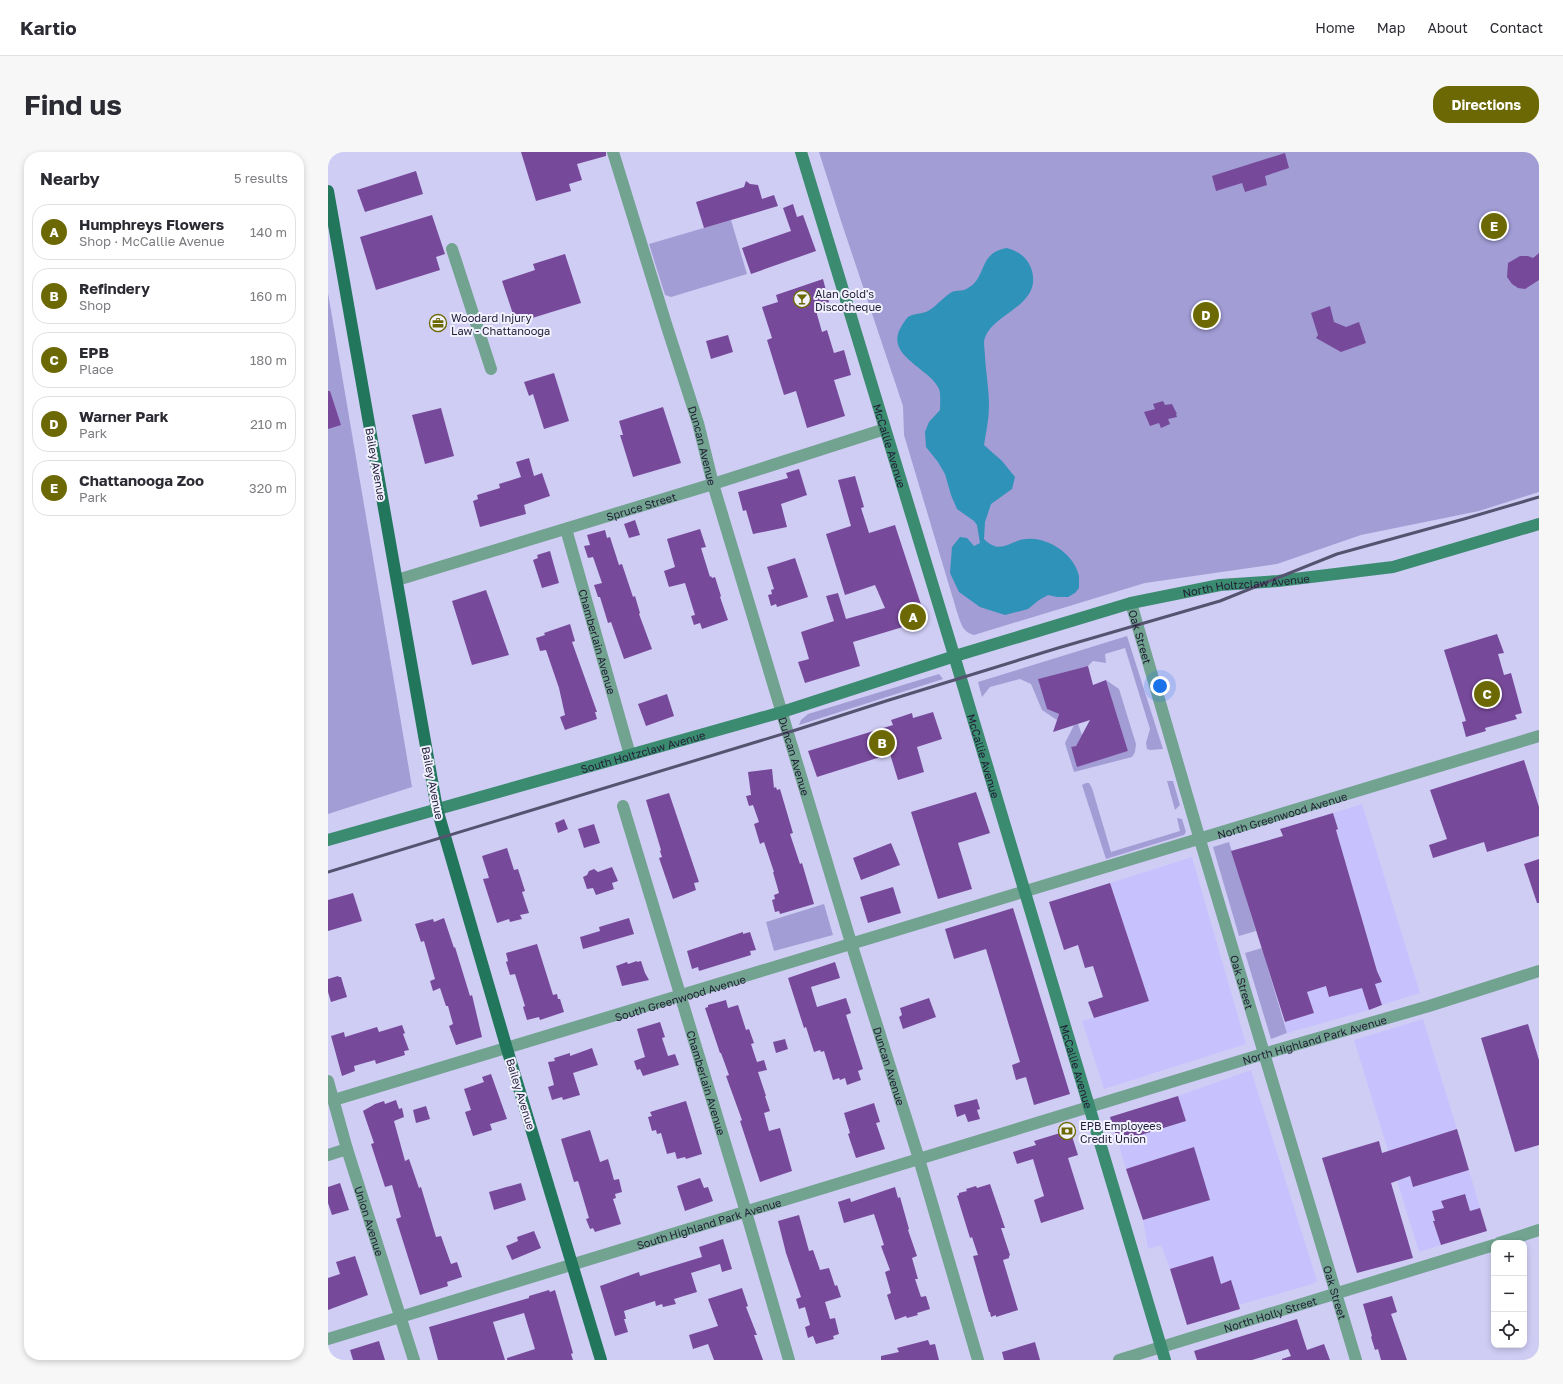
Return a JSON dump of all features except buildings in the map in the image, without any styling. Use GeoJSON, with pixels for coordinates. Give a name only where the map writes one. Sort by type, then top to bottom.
{"type":"FeatureCollection","features":[{"type":"Feature","properties":{"kind":"main road","name":"McCallie Avenue"},"geometry":{"type":"LineString","coordinates":[[801,152],[955,656],[1165,1360]]}},
{"type":"Feature","properties":{"kind":"main road","name":"Bailey Avenue"},"geometry":{"type":"LineString","coordinates":[[328,191],[437,809],[507,1049],[601,1360]]}},
{"type":"Feature","properties":{"kind":"main road","name":"North Holtzclaw Avenue"},"geometry":{"type":"LineString","coordinates":[[955,656],[1131,603],[1220,585],[1278,581],[1393,567],[1539,524]]}},
{"type":"Feature","properties":{"kind":"main road","name":"South Holtzclaw Avenue"},"geometry":{"type":"LineString","coordinates":[[328,840],[782,712],[955,656]]}},
{"type":"Feature","properties":{"kind":"street","name":"Duncan Avenue"},"geometry":{"type":"LineString","coordinates":[[613,152],[698,423],[713,484],[852,946],[919,1159],[978,1360]]}},
{"type":"Feature","properties":{"kind":"street"},"geometry":{"type":"LineString","coordinates":[[452,249],[491,369]]}},
{"type":"Feature","properties":{"kind":"street","name":"Spruce Street"},"geometry":{"type":"LineString","coordinates":[[397,580],[713,484],[886,429]]}},
{"type":"Feature","properties":{"kind":"street","name":"Chamberlain Avenue"},"geometry":{"type":"LineString","coordinates":[[566,529],[630,755]]}},
{"type":"Feature","properties":{"kind":"street","name":"Oak Street"},"geometry":{"type":"LineString","coordinates":[[1131,603],[1263,1054],[1356,1360]]}},
{"type":"Feature","properties":{"kind":"street","name":"North Greenwood Avenue"},"geometry":{"type":"LineString","coordinates":[[1026,893],[1539,736]]}},
{"type":"Feature","properties":{"kind":"street","name":"Chamberlain Avenue"},"geometry":{"type":"LineString","coordinates":[[623,806],[746,1212],[789,1360]]}},
{"type":"Feature","properties":{"kind":"street","name":"South Greenwood Avenue"},"geometry":{"type":"LineString","coordinates":[[334,1100],[1026,893]]}},
{"type":"Feature","properties":{"kind":"street","name":"North Highland Park Avenue"},"geometry":{"type":"LineString","coordinates":[[1090,1107],[1263,1054],[1429,1006],[1539,971]]}},
{"type":"Feature","properties":{"kind":"street","name":"Union Avenue"},"geometry":{"type":"LineString","coordinates":[[328,1081],[347,1149],[414,1360]]}},
{"type":"Feature","properties":{"kind":"street","name":"South Highland Park Avenue"},"geometry":{"type":"LineString","coordinates":[[328,1339],[1090,1107]]}},
{"type":"Feature","properties":{"kind":"street"},"geometry":{"type":"LineString","coordinates":[[328,1155],[347,1149]]}},
{"type":"Feature","properties":{"kind":"street"},"geometry":{"type":"LineString","coordinates":[[1508,1240],[1539,1230]]}},
{"type":"Feature","properties":{"kind":"street","name":"North Holly Street"},"geometry":{"type":"LineString","coordinates":[[1119,1360],[1491,1246]]}},
{"type":"Feature","properties":{"kind":"shaded area"},"geometry":{"type":"Polygon","coordinates":[[[819,152],[1539,152],[1539,492],[1479,511],[1361,535],[1277,564],[1145,583],[974,635],[970,634],[962,626],[957,612],[904,435],[903,406],[819,152]]]}},
{"type":"Feature","properties":{"kind":"shaded area"},"geometry":{"type":"Polygon","coordinates":[[[731,220],[747,274],[671,297],[665,295],[649,244],[731,220]]]}},
{"type":"Feature","properties":{"kind":"shaded area"},"geometry":{"type":"Polygon","coordinates":[[[328,293],[412,787],[328,814],[328,293]]]}},
{"type":"Feature","properties":{"kind":"shaded area"},"geometry":{"type":"Polygon","coordinates":[[[1127,636],[1163,749],[1147,749],[1146,743],[1150,729],[1125,648],[1105,654],[1106,663],[1093,661],[1088,666],[1039,679],[1047,709],[1059,714],[1057,720],[1042,710],[1031,684],[1020,679],[990,687],[982,697],[978,682],[1127,636]]]}},
{"type":"Feature","properties":{"kind":"shaded area"},"geometry":{"type":"Polygon","coordinates":[[[939,674],[943,679],[799,725],[801,720],[808,714],[939,674]]]}},
{"type":"Feature","properties":{"kind":"shaded area"},"geometry":{"type":"Polygon","coordinates":[[[1106,680],[1119,689],[1136,744],[1135,752],[1132,757],[1074,772],[1065,743],[1074,725],[1078,724],[1082,735],[1076,746],[1071,748],[1078,766],[1128,751],[1106,680]]]}},
{"type":"Feature","properties":{"kind":"shaded area"},"geometry":{"type":"Polygon","coordinates":[[[1167,781],[1173,781],[1180,805],[1175,810],[1167,781]]]}},
{"type":"Feature","properties":{"kind":"shaded area"},"geometry":{"type":"Polygon","coordinates":[[[1089,783],[1092,788],[1111,852],[1180,831],[1177,818],[1182,819],[1186,832],[1184,835],[1106,859],[1082,785],[1089,783]]]}},
{"type":"Feature","properties":{"kind":"shaded area"},"geometry":{"type":"Polygon","coordinates":[[[1362,804],[1420,993],[1382,1005],[1375,984],[1382,982],[1377,971],[1336,830],[1338,828],[1333,813],[1362,804]]]}},
{"type":"Feature","properties":{"kind":"shaded area"},"geometry":{"type":"Polygon","coordinates":[[[1229,842],[1256,931],[1239,936],[1213,847],[1229,842]]]}},
{"type":"Feature","properties":{"kind":"shaded area"},"geometry":{"type":"Polygon","coordinates":[[[1192,857],[1246,1044],[1104,1089],[1082,1021],[1149,1001],[1110,883],[1192,857]]]}},
{"type":"Feature","properties":{"kind":"shaded area"},"geometry":{"type":"Polygon","coordinates":[[[824,904],[833,935],[774,951],[766,922],[824,904]]]}},
{"type":"Feature","properties":{"kind":"shaded area"},"geometry":{"type":"Polygon","coordinates":[[[1262,948],[1287,1033],[1271,1039],[1245,953],[1262,948]]]}},
{"type":"Feature","properties":{"kind":"shaded area"},"geometry":{"type":"Polygon","coordinates":[[[1326,986],[1362,988],[1369,1010],[1287,1033],[1285,1022],[1314,1013],[1307,992],[1326,986]]]}},
{"type":"Feature","properties":{"kind":"shaded area"},"geometry":{"type":"Polygon","coordinates":[[[1423,1019],[1457,1129],[1395,1149],[1403,1178],[1410,1176],[1414,1187],[1469,1170],[1480,1208],[1470,1211],[1464,1194],[1442,1201],[1444,1208],[1432,1212],[1435,1221],[1433,1222],[1441,1245],[1419,1252],[1354,1040],[1423,1019]]]}},
{"type":"Feature","properties":{"kind":"shaded area"},"geometry":{"type":"Polygon","coordinates":[[[1251,1070],[1317,1281],[1313,1284],[1239,1305],[1231,1281],[1221,1284],[1213,1257],[1170,1269],[1161,1245],[1148,1249],[1143,1220],[1210,1200],[1194,1147],[1126,1169],[1118,1142],[1186,1121],[1178,1096],[1251,1070]]]}},
{"type":"Feature","properties":{"kind":"water"},"geometry":{"type":"Polygon","coordinates":[[[1007,248],[1015,251],[1025,258],[1031,268],[1033,281],[1030,292],[1023,301],[995,324],[988,332],[984,342],[989,406],[984,445],[1002,461],[1015,477],[1012,489],[991,504],[985,522],[984,539],[990,544],[1000,547],[1021,540],[1035,539],[1059,548],[1072,561],[1076,568],[1079,576],[1079,588],[1075,593],[1068,597],[1048,595],[1028,609],[1005,615],[980,607],[959,592],[950,573],[952,547],[960,537],[967,538],[974,546],[980,543],[977,525],[974,521],[957,509],[945,474],[926,447],[925,432],[929,422],[940,410],[939,389],[934,381],[903,354],[898,346],[897,337],[901,327],[908,317],[928,311],[952,292],[964,290],[972,286],[991,255],[997,251],[1007,248]]]}},
{"type":"Feature","properties":{"kind":"railway"},"geometry":{"type":"LineString","coordinates":[[328,872],[799,729],[1058,648],[1220,601],[1337,554],[1539,497]]}},
{"type":"Feature","properties":{"kind":"place","name":"Chattanooga Zoo"},"geometry":{"type":"Point","coordinates":[1494,226]}},
{"type":"Feature","properties":{"kind":"place","name":"Alan Gold's Discotheque"},"geometry":{"type":"Point","coordinates":[802,299]}},
{"type":"Feature","properties":{"kind":"place","name":"Warner Park"},"geometry":{"type":"Point","coordinates":[1206,315]}},
{"type":"Feature","properties":{"kind":"place","name":"Woodard Injury Law - Chattanooga"},"geometry":{"type":"Point","coordinates":[438,323]}},
{"type":"Feature","properties":{"kind":"place","name":"Humphreys Flowers"},"geometry":{"type":"Point","coordinates":[913,617]}},
{"type":"Feature","properties":{"kind":"place","name":"EPB"},"geometry":{"type":"Point","coordinates":[1487,694]}},
{"type":"Feature","properties":{"kind":"place","name":"Refindery"},"geometry":{"type":"Point","coordinates":[882,743]}},
{"type":"Feature","properties":{"kind":"place","name":"EPB Employees Credit Union"},"geometry":{"type":"Point","coordinates":[1067,1131]}}]}
